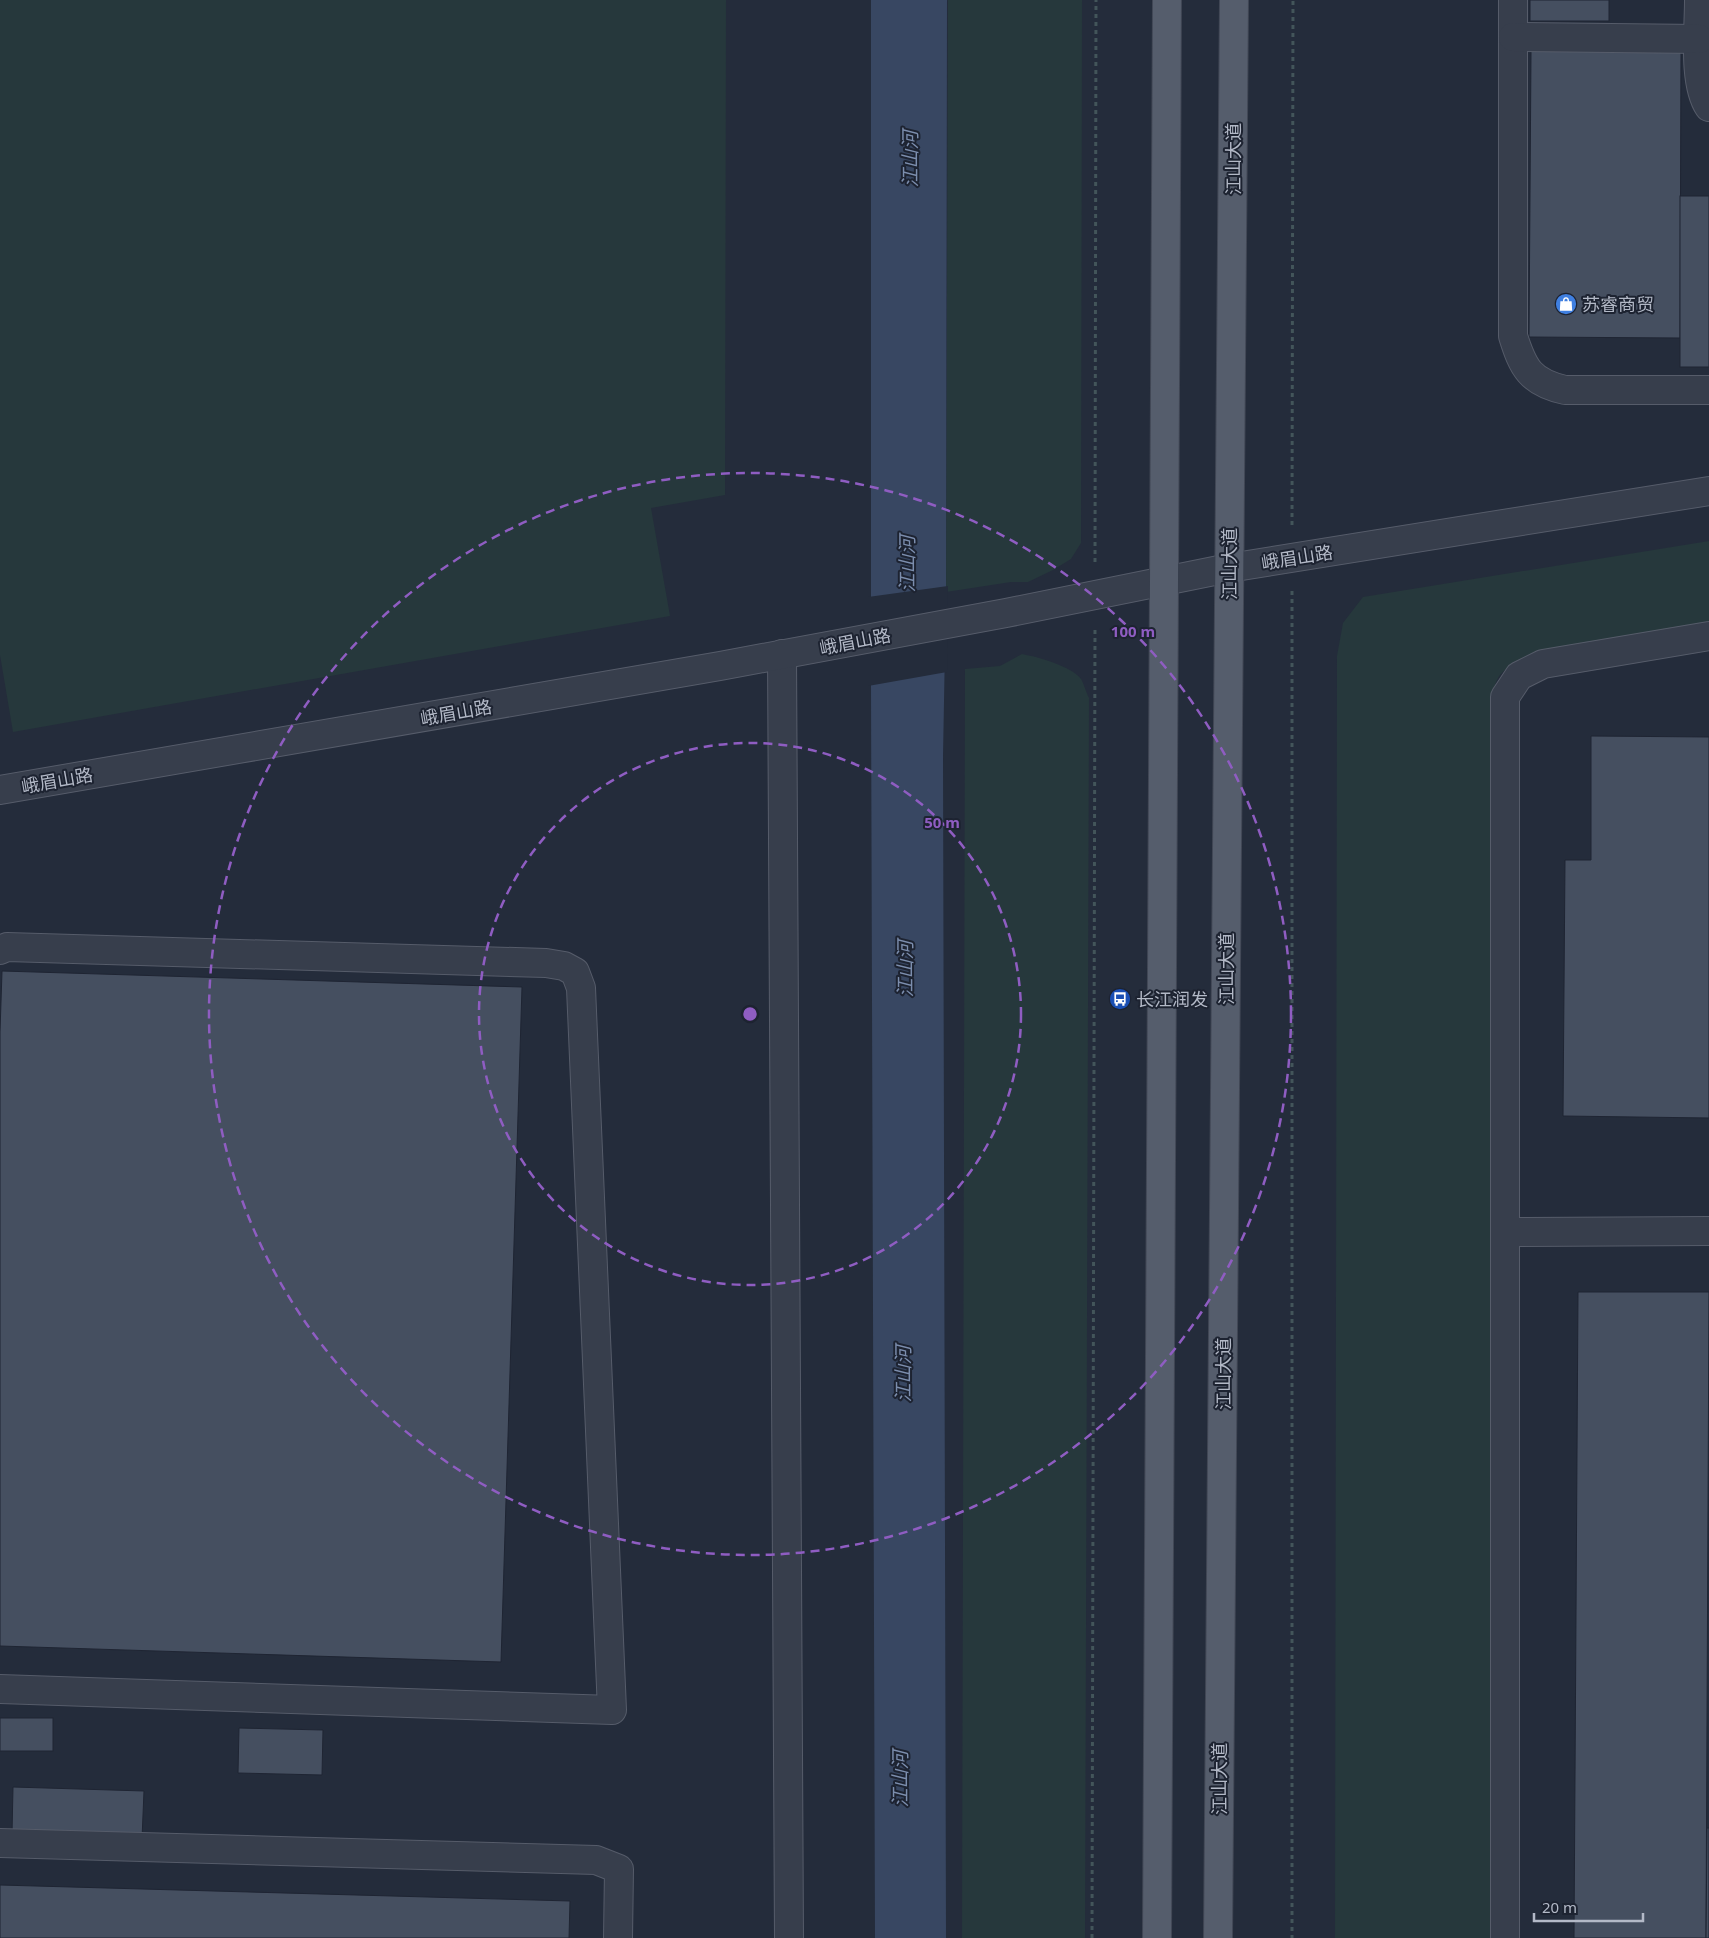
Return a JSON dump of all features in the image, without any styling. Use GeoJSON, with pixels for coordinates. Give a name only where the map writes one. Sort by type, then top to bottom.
{"type":"FeatureCollection","features":[{"type":"Feature","properties":{"kind":"main road"},"geometry":{"type":"LineString","coordinates":[[1157,1938],[1165,582],[1166,0]]}},
{"type":"Feature","properties":{"kind":"main road","name":"江山大道"},"geometry":{"type":"LineString","coordinates":[[1218,1938],[1234,0]]}},
{"type":"Feature","properties":{"kind":"street"},"geometry":{"type":"LineString","coordinates":[[1514,0],[1514,336],[1518,352],[1526,367],[1536,379],[1548,387],[1564,390],[1709,390]]}},
{"type":"Feature","properties":{"kind":"street"},"geometry":{"type":"LineString","coordinates":[[1699,0],[1700,82],[1703,96],[1709,107]]}},
{"type":"Feature","properties":{"kind":"street"},"geometry":{"type":"LineString","coordinates":[[1514,37],[1699,39]]}},
{"type":"Feature","properties":{"kind":"street","name":"峨眉山路"},"geometry":{"type":"LineString","coordinates":[[0,790],[838,644],[1006,613],[1229,568],[1709,491]]}},
{"type":"Feature","properties":{"kind":"street"},"geometry":{"type":"LineString","coordinates":[[1506,1938],[1506,697],[1519,676],[1543,664],[1709,636]]}},
{"type":"Feature","properties":{"kind":"street"},"geometry":{"type":"LineString","coordinates":[[782,654],[789,1938]]}},
{"type":"Feature","properties":{"kind":"street"},"geometry":{"type":"LineString","coordinates":[[0,950],[7,947],[546,963],[564,966],[575,972],[581,988],[612,1710],[0,1689]]}},
{"type":"Feature","properties":{"kind":"street"},"geometry":{"type":"LineString","coordinates":[[1506,1232],[1709,1231]]}},
{"type":"Feature","properties":{"kind":"street"},"geometry":{"type":"LineString","coordinates":[[0,1843],[596,1860],[619,1868],[618,1938]]}},
{"type":"Feature","properties":{"kind":"path"},"geometry":{"type":"LineString","coordinates":[[1092,1938],[1096,0]]}},
{"type":"Feature","properties":{"kind":"path"},"geometry":{"type":"LineString","coordinates":[[1292,1938],[1293,0]]}},
{"type":"Feature","properties":{"kind":"shaded area"},"geometry":{"type":"Polygon","coordinates":[[[0,0],[726,0],[725,495],[651,508],[670,616],[13,732],[0,655],[0,0]]]}},
{"type":"Feature","properties":{"kind":"shaded area"},"geometry":{"type":"Polygon","coordinates":[[[948,0],[1082,0],[1081,543],[1071,559],[1028,582],[1011,582],[946,592],[948,0]]]}},
{"type":"Feature","properties":{"kind":"shaded area"},"geometry":{"type":"Polygon","coordinates":[[[1709,541],[1709,626],[1527,658],[1503,672],[1494,690],[1492,710],[1494,1938],[1335,1938],[1337,656],[1343,623],[1363,597],[1709,541]]]}},
{"type":"Feature","properties":{"kind":"shaded area"},"geometry":{"type":"Polygon","coordinates":[[[1022,654],[1045,660],[1070,670],[1081,679],[1089,698],[1085,1938],[962,1938],[965,669],[1000,666],[1022,654]]]}},
{"type":"Feature","properties":{"kind":"water","name":"江山河"},"geometry":{"type":"Polygon","coordinates":[[[871,0],[947,0],[946,592],[943,756],[946,1938],[875,1938],[871,0]]]}},
{"type":"Feature","properties":{"kind":"pier"},"geometry":{"type":"Polygon","coordinates":[[[948,586],[947,672],[868,686],[868,597],[948,586]]]}},
{"type":"Feature","properties":{"kind":"building"},"geometry":{"type":"Polygon","coordinates":[[[1530,0],[1609,0],[1609,21],[1530,21],[1530,0]]]}},
{"type":"Feature","properties":{"kind":"building"},"geometry":{"type":"Polygon","coordinates":[[[1531,51],[1681,52],[1680,338],[1529,337],[1531,51]]]}},
{"type":"Feature","properties":{"kind":"building"},"geometry":{"type":"Polygon","coordinates":[[[1680,196],[1709,196],[1709,367],[1680,367],[1680,196]]]}},
{"type":"Feature","properties":{"kind":"building"},"geometry":{"type":"Polygon","coordinates":[[[1591,736],[1709,737],[1709,1118],[1563,1116],[1565,860],[1591,860],[1591,736]]]}},
{"type":"Feature","properties":{"kind":"building"},"geometry":{"type":"Polygon","coordinates":[[[2,971],[522,987],[501,1662],[0,1646],[0,1032],[2,971]]]}},
{"type":"Feature","properties":{"kind":"building"},"geometry":{"type":"Polygon","coordinates":[[[1578,1292],[1709,1292],[1706,1938],[1574,1938],[1578,1292]]]}},
{"type":"Feature","properties":{"kind":"building"},"geometry":{"type":"Polygon","coordinates":[[[0,1718],[53,1718],[53,1751],[0,1751],[0,1718]]]}},
{"type":"Feature","properties":{"kind":"building"},"geometry":{"type":"Polygon","coordinates":[[[239,1728],[323,1730],[322,1775],[238,1773],[239,1728]]]}},
{"type":"Feature","properties":{"kind":"building"},"geometry":{"type":"Polygon","coordinates":[[[13,1787],[144,1791],[142,1839],[12,1834],[13,1787]]]}},
{"type":"Feature","properties":{"kind":"building"},"geometry":{"type":"Polygon","coordinates":[[[1707,1828],[1709,1828],[1709,1938],[1706,1938],[1707,1828]]]}},
{"type":"Feature","properties":{"kind":"building"},"geometry":{"type":"Polygon","coordinates":[[[0,1885],[570,1901],[569,1938],[0,1938],[0,1885]]]}},
{"type":"Feature","properties":{"kind":"place","name":"苏睿商贸"},"geometry":{"type":"Point","coordinates":[1566,304]}},
{"type":"Feature","properties":{"kind":"place","name":"长江润发"},"geometry":{"type":"Point","coordinates":[1120,999]}}]}
